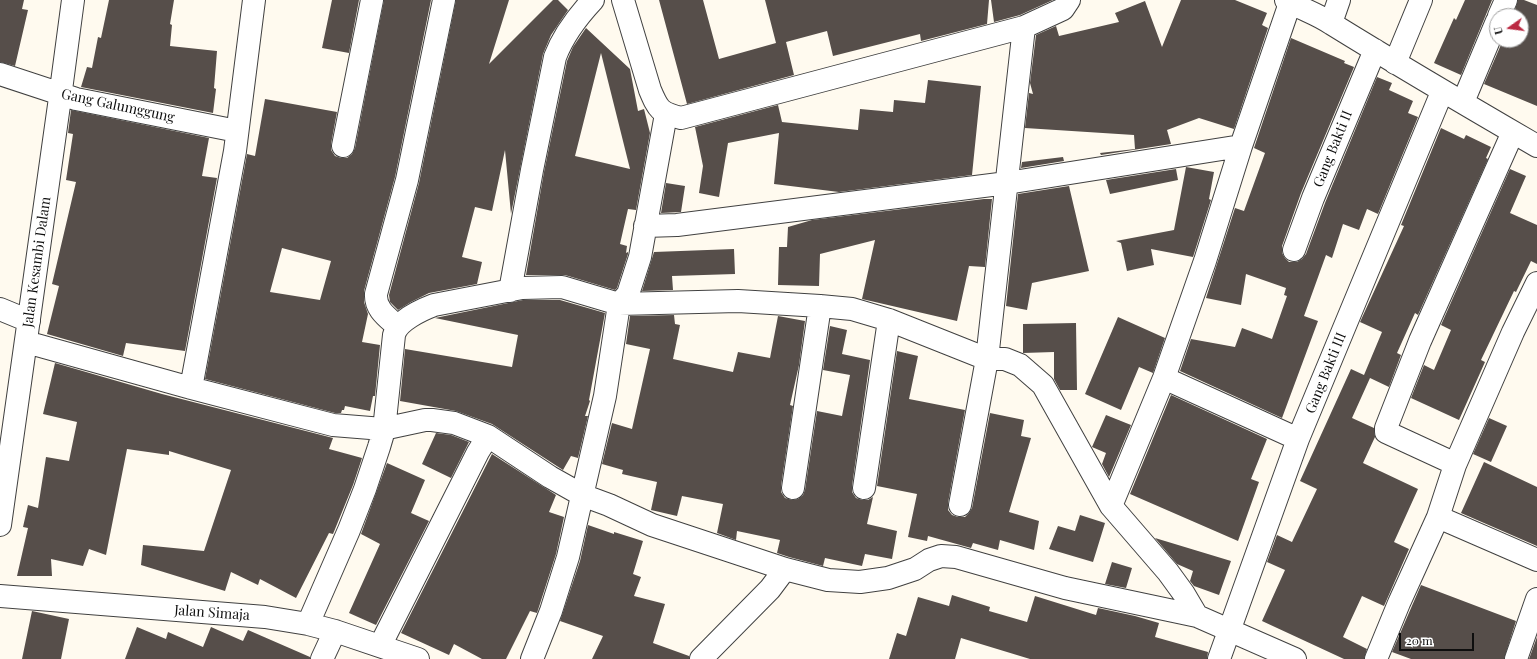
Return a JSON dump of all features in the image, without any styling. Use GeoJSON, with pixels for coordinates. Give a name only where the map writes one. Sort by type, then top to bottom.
{"type":"FeatureCollection","features":[{"type":"Feature","properties":{"kind":"street","name":"Jalan Kesambi Dalam"},"geometry":{"type":"LineString","coordinates":[[0,525],[73,0]]}},
{"type":"Feature","properties":{"kind":"street"},"geometry":{"type":"LineString","coordinates":[[190,388],[238,131],[254,0]]}},
{"type":"Feature","properties":{"kind":"street"},"geometry":{"type":"LineString","coordinates":[[342,146],[372,0]]}},
{"type":"Feature","properties":{"kind":"street"},"geometry":{"type":"LineString","coordinates":[[397,326],[385,316],[377,305],[376,294],[407,180],[444,0]]}},
{"type":"Feature","properties":{"kind":"street"},"geometry":{"type":"LineString","coordinates":[[510,290],[555,57],[558,48],[579,14],[593,0]]}},
{"type":"Feature","properties":{"kind":"street"},"geometry":{"type":"LineString","coordinates":[[623,0],[650,90],[656,103],[666,114],[681,118],[1024,27],[1063,9],[1069,0]]}},
{"type":"Feature","properties":{"kind":"street"},"geometry":{"type":"LineString","coordinates":[[1331,23],[1339,0]]}},
{"type":"Feature","properties":{"kind":"street"},"geometry":{"type":"LineString","coordinates":[[1395,63],[1421,0]]}},
{"type":"Feature","properties":{"kind":"street"},"geometry":{"type":"LineString","coordinates":[[1111,506],[1164,378],[1204,261],[1288,1],[1331,23],[1442,92],[1463,102],[1537,146]]}},
{"type":"Feature","properties":{"kind":"street"},"geometry":{"type":"LineString","coordinates":[[960,505],[988,359],[1024,27]]}},
{"type":"Feature","properties":{"kind":"street"},"geometry":{"type":"LineString","coordinates":[[1463,102],[1489,40]]}},
{"type":"Feature","properties":{"kind":"street","name":"Gang Bakti II"},"geometry":{"type":"LineString","coordinates":[[1294,250],[1313,198],[1375,50]]}},
{"type":"Feature","properties":{"kind":"street","name":"Gang Galumggung"},"geometry":{"type":"LineString","coordinates":[[0,74],[76,99],[238,131]]}},
{"type":"Feature","properties":{"kind":"street","name":"Gang Bakti III"},"geometry":{"type":"LineString","coordinates":[[1219,659],[1298,439],[1442,92]]}},
{"type":"Feature","properties":{"kind":"street"},"geometry":{"type":"LineString","coordinates":[[532,659],[551,611],[568,556],[605,396],[619,304],[628,294],[640,257],[666,114]]}},
{"type":"Feature","properties":{"kind":"street"},"geometry":{"type":"LineString","coordinates":[[1455,465],[1439,456],[1388,434],[1386,432],[1386,428],[1420,341],[1513,132]]}},
{"type":"Feature","properties":{"kind":"street"},"geometry":{"type":"LineString","coordinates":[[645,226],[677,225],[1007,183],[1240,146]]}},
{"type":"Feature","properties":{"kind":"street"},"geometry":{"type":"LineString","coordinates":[[1376,659],[1399,603],[1438,517],[1455,465],[1513,332],[1537,283]]}},
{"type":"Feature","properties":{"kind":"street"},"geometry":{"type":"LineString","coordinates":[[308,624],[349,530],[379,447],[384,429],[394,335],[397,326],[422,310],[434,305],[522,288],[562,287],[619,304],[738,301],[852,309],[889,320],[988,359],[1005,359],[1020,365],[1043,385],[1111,506],[1168,572],[1184,594],[1197,616]]}},
{"type":"Feature","properties":{"kind":"street"},"geometry":{"type":"LineString","coordinates":[[793,488],[820,306]]}},
{"type":"Feature","properties":{"kind":"street"},"geometry":{"type":"LineString","coordinates":[[0,309],[29,320]]}},
{"type":"Feature","properties":{"kind":"street"},"geometry":{"type":"LineString","coordinates":[[864,488],[889,320]]}},
{"type":"Feature","properties":{"kind":"street"},"geometry":{"type":"LineString","coordinates":[[26,342],[190,388],[333,425],[384,429],[432,420],[454,423],[488,436],[550,477],[582,495],[609,505],[652,525],[785,569],[828,580],[860,582],[888,578],[916,569],[929,560],[941,556],[956,557],[1065,588],[1197,616],[1295,659]]}},
{"type":"Feature","properties":{"kind":"street"},"geometry":{"type":"LineString","coordinates":[[1164,378],[1298,439]]}},
{"type":"Feature","properties":{"kind":"street"},"geometry":{"type":"LineString","coordinates":[[380,646],[478,452],[488,436]]}},
{"type":"Feature","properties":{"kind":"street"},"geometry":{"type":"LineString","coordinates":[[1438,517],[1537,560]]}},
{"type":"Feature","properties":{"kind":"street"},"geometry":{"type":"LineString","coordinates":[[701,659],[770,588],[785,569]]}},
{"type":"Feature","properties":{"kind":"street","name":"Jalan Simaja"},"geometry":{"type":"LineString","coordinates":[[0,596],[265,617],[308,624],[335,631],[418,659]]}},
{"type":"Feature","properties":{"kind":"street"},"geometry":{"type":"LineString","coordinates":[[1516,659],[1537,599]]}},
{"type":"Feature","properties":{"kind":"street"},"geometry":{"type":"LineString","coordinates":[[322,659],[335,631]]}},
{"type":"Feature","properties":{"kind":"building"},"geometry":{"type":"Polygon","coordinates":[[[0,0],[24,0],[22,9],[28,10],[15,66],[0,62],[0,0]]]}},
{"type":"Feature","properties":{"kind":"building"},"geometry":{"type":"Polygon","coordinates":[[[109,0],[174,0],[170,24],[172,25],[170,46],[217,51],[214,88],[216,89],[213,113],[81,87],[87,67],[92,68],[98,37],[101,38],[109,0]]]}},
{"type":"Feature","properties":{"kind":"building"},"geometry":{"type":"Polygon","coordinates":[[[332,0],[359,0],[349,53],[322,48],[332,0]]]}},
{"type":"Feature","properties":{"kind":"building"},"geometry":{"type":"Polygon","coordinates":[[[384,0],[431,0],[395,177],[364,291],[364,302],[368,314],[362,342],[380,345],[375,396],[373,396],[370,411],[345,406],[341,413],[335,413],[205,379],[247,154],[255,156],[265,99],[337,112],[331,150],[335,156],[347,158],[352,154],[355,148],[384,0]],[[282,248],[270,292],[320,300],[331,261],[282,248]]]}},
{"type":"Feature","properties":{"kind":"building"},"geometry":{"type":"Polygon","coordinates":[[[456,0],[509,0],[489,64],[553,0],[558,0],[568,10],[551,35],[543,54],[511,214],[505,150],[492,211],[475,207],[462,257],[482,262],[477,284],[429,293],[398,310],[390,302],[389,295],[419,183],[456,0]]]}},
{"type":"Feature","properties":{"kind":"building"},"geometry":{"type":"Polygon","coordinates":[[[659,0],[703,0],[719,59],[776,43],[765,0],[989,0],[987,24],[921,41],[920,34],[833,56],[827,31],[786,42],[794,75],[687,104],[659,0]]]}},
{"type":"Feature","properties":{"kind":"building"},"geometry":{"type":"Polygon","coordinates":[[[991,0],[1053,0],[1020,15],[994,22],[991,0]]]}},
{"type":"Feature","properties":{"kind":"building"},"geometry":{"type":"Polygon","coordinates":[[[1181,0],[1235,0],[1267,13],[1262,25],[1268,28],[1234,129],[1199,118],[1167,130],[1171,144],[1101,155],[1100,153],[1135,149],[1134,135],[1025,128],[1029,93],[1033,94],[1030,83],[1036,35],[1056,26],[1059,36],[1119,22],[1115,13],[1145,1],[1162,47],[1181,0]]]}},
{"type":"Feature","properties":{"kind":"building"},"geometry":{"type":"Polygon","coordinates":[[[1465,0],[1492,0],[1461,75],[1434,63],[1454,18],[1456,20],[1465,0]]]}},
{"type":"Feature","properties":{"kind":"building"},"geometry":{"type":"Polygon","coordinates":[[[1518,0],[1524,0],[1537,5],[1537,106],[1484,84],[1500,48],[1529,48],[1529,8],[1516,8],[1518,0]]]}},
{"type":"Feature","properties":{"kind":"building"},"geometry":{"type":"Polygon","coordinates":[[[586,28],[630,69],[638,111],[644,109],[650,133],[636,210],[628,209],[620,244],[627,246],[626,253],[628,252],[628,254],[617,288],[615,290],[565,275],[526,275],[544,172],[567,61],[573,47],[586,28]],[[601,53],[575,156],[630,169],[601,53]]]}},
{"type":"Feature","properties":{"kind":"building"},"geometry":{"type":"Polygon","coordinates":[[[1291,38],[1345,61],[1344,63],[1354,67],[1301,193],[1282,246],[1282,253],[1289,262],[1297,262],[1306,254],[1325,203],[1377,77],[1392,83],[1389,90],[1413,101],[1408,113],[1418,117],[1378,214],[1367,209],[1359,230],[1343,224],[1332,258],[1326,255],[1304,316],[1318,321],[1282,418],[1180,371],[1191,339],[1235,347],[1242,328],[1272,339],[1287,296],[1284,295],[1286,288],[1246,274],[1241,305],[1206,298],[1235,208],[1244,211],[1265,153],[1254,148],[1291,38]]]}},
{"type":"Feature","properties":{"kind":"building"},"geometry":{"type":"Polygon","coordinates":[[[928,80],[981,86],[972,175],[839,192],[774,184],[779,133],[728,143],[719,197],[699,193],[703,166],[695,127],[778,105],[782,122],[858,130],[860,109],[893,112],[894,100],[925,103],[928,80]]]}},
{"type":"Feature","properties":{"kind":"building"},"geometry":{"type":"Polygon","coordinates":[[[71,110],[209,138],[202,176],[217,178],[185,351],[126,343],[123,356],[47,334],[59,286],[52,284],[76,182],[66,180],[73,134],[68,133],[71,110]]]}},
{"type":"Feature","properties":{"kind":"building"},"geometry":{"type":"Polygon","coordinates":[[[1441,128],[1464,139],[1466,135],[1491,147],[1486,158],[1488,159],[1418,315],[1415,313],[1397,353],[1401,355],[1389,387],[1370,378],[1352,418],[1374,428],[1375,437],[1363,463],[1418,489],[1394,542],[1409,549],[1384,606],[1362,596],[1343,637],[1367,649],[1364,659],[1344,659],[1262,621],[1285,570],[1267,562],[1277,535],[1292,542],[1317,489],[1300,481],[1351,369],[1364,375],[1382,332],[1360,322],[1404,226],[1401,225],[1441,128]]]}},
{"type":"Feature","properties":{"kind":"building"},"geometry":{"type":"Polygon","coordinates":[[[1063,157],[1064,161],[1021,168],[1022,162],[1063,157]]]}},
{"type":"Feature","properties":{"kind":"building"},"geometry":{"type":"Polygon","coordinates":[[[1186,167],[1214,172],[1209,199],[1211,200],[1193,257],[1151,249],[1154,265],[1127,271],[1121,243],[1116,241],[1174,230],[1186,167]]]}},
{"type":"Feature","properties":{"kind":"building"},"geometry":{"type":"Polygon","coordinates":[[[1176,169],[1178,180],[1110,194],[1106,180],[1176,169]]]}},
{"type":"Feature","properties":{"kind":"building"},"geometry":{"type":"Polygon","coordinates":[[[1510,169],[1526,176],[1510,213],[1537,225],[1537,264],[1531,261],[1516,292],[1514,291],[1481,360],[1485,362],[1459,420],[1411,398],[1424,365],[1434,370],[1451,330],[1441,325],[1510,169]]]}},
{"type":"Feature","properties":{"kind":"building"},"geometry":{"type":"Polygon","coordinates":[[[666,183],[685,186],[681,212],[661,213],[666,183]]]}},
{"type":"Feature","properties":{"kind":"building"},"geometry":{"type":"Polygon","coordinates":[[[1069,186],[1089,271],[1032,283],[1027,310],[1006,306],[1018,194],[1069,186]]]}},
{"type":"Feature","properties":{"kind":"building"},"geometry":{"type":"Polygon","coordinates":[[[992,199],[985,267],[969,266],[957,321],[862,299],[875,240],[820,254],[819,286],[778,285],[779,247],[787,247],[788,227],[812,220],[992,199]]]}},
{"type":"Feature","properties":{"kind":"building"},"geometry":{"type":"Polygon","coordinates":[[[734,249],[735,274],[672,276],[673,290],[642,291],[654,252],[734,249]]]}},
{"type":"Feature","properties":{"kind":"building"},"geometry":{"type":"Polygon","coordinates":[[[523,300],[560,300],[605,313],[590,401],[585,416],[588,416],[578,458],[571,456],[563,470],[492,424],[456,411],[400,401],[405,349],[512,367],[518,335],[435,318],[523,300]]]}},
{"type":"Feature","properties":{"kind":"building"},"geometry":{"type":"Polygon","coordinates":[[[674,315],[675,324],[680,325],[673,359],[733,372],[738,352],[770,358],[778,316],[805,321],[799,365],[790,405],[793,406],[781,486],[781,492],[785,498],[792,500],[798,499],[803,495],[805,490],[817,411],[842,416],[850,375],[823,370],[830,326],[847,330],[842,354],[870,360],[852,492],[856,498],[862,500],[868,500],[873,497],[867,524],[897,531],[892,559],[865,554],[862,566],[825,558],[823,566],[777,553],[780,540],[737,531],[736,540],[717,533],[723,504],[682,496],[677,516],[651,510],[657,482],[622,474],[623,470],[602,464],[612,423],[632,429],[650,349],[626,344],[630,316],[674,315]]]}},
{"type":"Feature","properties":{"kind":"building"},"geometry":{"type":"Polygon","coordinates":[[[1118,317],[1165,338],[1153,373],[1139,367],[1121,410],[1085,394],[1118,317]]]}},
{"type":"Feature","properties":{"kind":"building"},"geometry":{"type":"Polygon","coordinates":[[[1076,323],[1077,390],[1060,390],[1054,379],[1054,352],[1023,353],[1023,324],[1076,323]]]}},
{"type":"Feature","properties":{"kind":"building"},"geometry":{"type":"Polygon","coordinates":[[[897,351],[918,356],[909,399],[965,410],[948,503],[948,510],[952,515],[965,517],[972,508],[990,413],[1024,420],[1021,436],[1031,438],[1009,512],[1039,521],[1034,550],[1000,540],[998,550],[973,543],[971,548],[928,536],[927,541],[908,537],[917,494],[877,486],[897,351]]]}},
{"type":"Feature","properties":{"kind":"building"},"geometry":{"type":"Polygon","coordinates":[[[55,363],[162,394],[333,438],[329,449],[362,458],[353,485],[333,534],[329,533],[296,598],[260,579],[258,585],[231,572],[225,591],[141,565],[143,545],[204,551],[231,470],[169,451],[169,455],[127,449],[106,555],[89,549],[83,566],[51,559],[52,576],[17,576],[28,528],[23,527],[28,505],[38,508],[46,457],[69,461],[77,422],[43,414],[55,363]]]}},
{"type":"Feature","properties":{"kind":"building"},"geometry":{"type":"Polygon","coordinates":[[[1171,395],[1267,439],[1251,479],[1259,482],[1238,541],[1130,494],[1171,395]]]}},
{"type":"Feature","properties":{"kind":"building"},"geometry":{"type":"Polygon","coordinates":[[[1106,415],[1131,425],[1109,477],[1102,464],[1106,453],[1092,447],[1106,415]]]}},
{"type":"Feature","properties":{"kind":"building"},"geometry":{"type":"Polygon","coordinates":[[[1489,418],[1507,426],[1491,462],[1473,454],[1489,418]]]}},
{"type":"Feature","properties":{"kind":"building"},"geometry":{"type":"Polygon","coordinates":[[[436,433],[451,435],[469,442],[451,478],[422,464],[436,433]]]}},
{"type":"Feature","properties":{"kind":"building"},"geometry":{"type":"Polygon","coordinates":[[[492,454],[556,495],[549,512],[564,517],[556,554],[537,613],[530,611],[506,659],[482,659],[454,644],[449,655],[401,633],[492,454]]]}},
{"type":"Feature","properties":{"kind":"building"},"geometry":{"type":"Polygon","coordinates":[[[1484,462],[1537,487],[1537,546],[1461,513],[1484,462]]]}},
{"type":"Feature","properties":{"kind":"building"},"geometry":{"type":"Polygon","coordinates":[[[387,463],[425,480],[411,513],[429,521],[376,625],[349,613],[380,544],[361,534],[387,463]]]}},
{"type":"Feature","properties":{"kind":"building"},"geometry":{"type":"Polygon","coordinates":[[[1080,515],[1105,523],[1093,562],[1049,549],[1058,526],[1075,531],[1080,515]]]}},
{"type":"Feature","properties":{"kind":"building"},"geometry":{"type":"Polygon","coordinates":[[[588,525],[614,534],[614,532],[643,541],[633,574],[641,577],[634,596],[665,604],[653,643],[689,656],[689,659],[592,659],[603,636],[560,621],[580,561],[588,525]]]}},
{"type":"Feature","properties":{"kind":"building"},"geometry":{"type":"Polygon","coordinates":[[[1155,538],[1231,561],[1219,595],[1194,586],[1190,581],[1193,571],[1177,564],[1155,538]]]}},
{"type":"Feature","properties":{"kind":"building"},"geometry":{"type":"Polygon","coordinates":[[[1112,562],[1132,568],[1126,588],[1105,584],[1112,562]]]}},
{"type":"Feature","properties":{"kind":"building"},"geometry":{"type":"Polygon","coordinates":[[[1421,585],[1516,621],[1504,659],[1411,659],[1392,652],[1421,585]]]}},
{"type":"Feature","properties":{"kind":"building"},"geometry":{"type":"Polygon","coordinates":[[[952,595],[990,607],[989,611],[1027,622],[1035,596],[1096,615],[1098,608],[1135,616],[1159,623],[1155,637],[1208,652],[1207,659],[1030,659],[961,638],[955,659],[889,659],[897,633],[906,636],[918,597],[949,606],[952,595]]]}},
{"type":"Feature","properties":{"kind":"building"},"geometry":{"type":"Polygon","coordinates":[[[32,611],[69,619],[61,659],[22,659],[32,611]]]}},
{"type":"Feature","properties":{"kind":"building"},"geometry":{"type":"Polygon","coordinates":[[[137,627],[166,639],[168,632],[203,647],[211,627],[243,641],[248,630],[310,657],[310,659],[125,659],[137,627]]]}},
{"type":"Feature","properties":{"kind":"building"},"geometry":{"type":"Polygon","coordinates":[[[1537,637],[1537,659],[1529,659],[1537,637]]]}}]}
